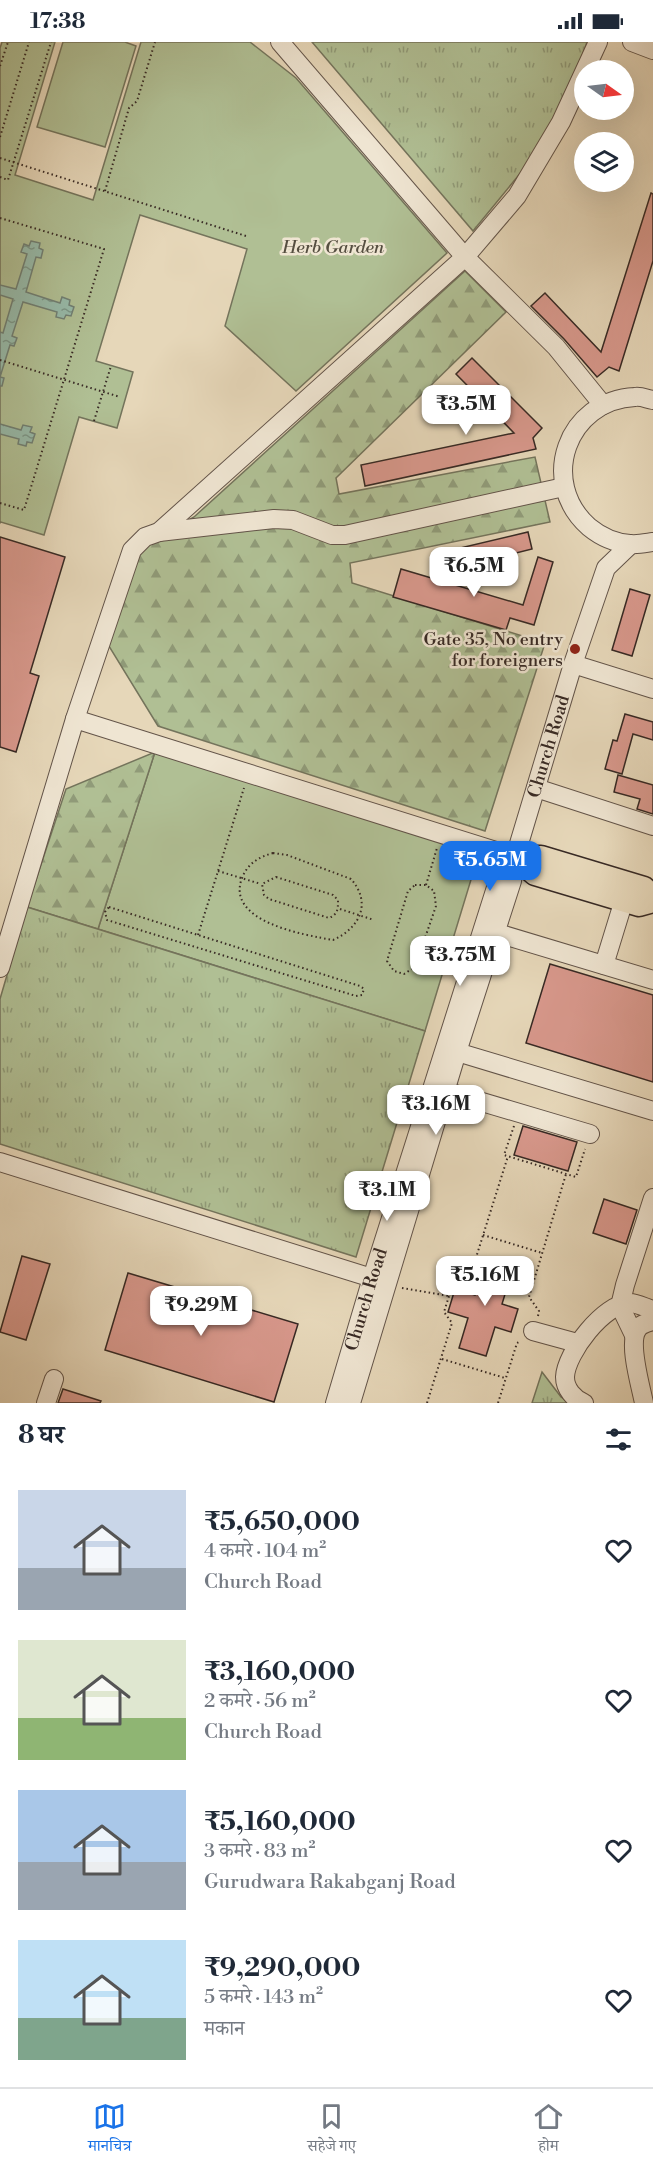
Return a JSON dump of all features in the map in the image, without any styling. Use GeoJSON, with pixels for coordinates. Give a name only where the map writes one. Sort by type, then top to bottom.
{"type":"FeatureCollection","features":[{"type":"Feature","properties":{"kind":"main road"},"geometry":{"type":"LineString","coordinates":[[515,857],[541,857],[644,888],[653,900],[639,905],[536,874],[515,857]]}},
{"type":"Feature","properties":{"kind":"street"},"geometry":{"type":"LineString","coordinates":[[280,42],[465,257],[556,347],[603,405]]}},
{"type":"Feature","properties":{"kind":"street"},"geometry":{"type":"LineString","coordinates":[[159,532],[465,257],[517,196],[561,122],[598,42]]}},
{"type":"Feature","properties":{"kind":"street"},"geometry":{"type":"LineString","coordinates":[[632,42],[653,50]]}},
{"type":"Feature","properties":{"kind":"street"},"geometry":{"type":"LineString","coordinates":[[653,400],[635,397],[603,405],[583,419],[569,439],[562,463],[564,488],[577,516],[601,537],[630,544],[653,542]]}},
{"type":"Feature","properties":{"kind":"street"},"geometry":{"type":"LineString","coordinates":[[0,968],[75,719],[132,550],[145,537],[159,532],[274,519],[293,520],[332,536],[345,535],[564,488]]}},
{"type":"Feature","properties":{"kind":"street","name":"Church Road"},"geometry":{"type":"LineString","coordinates":[[601,537],[606,568]]}},
{"type":"Feature","properties":{"kind":"street","name":"Church Road"},"geometry":{"type":"LineString","coordinates":[[439,1097],[457,1052],[497,933],[513,881],[515,857],[573,664],[606,568],[630,544]]}},
{"type":"Feature","properties":{"kind":"street"},"geometry":{"type":"LineString","coordinates":[[573,664],[653,689]]}},
{"type":"Feature","properties":{"kind":"street"},"geometry":{"type":"LineString","coordinates":[[75,719],[515,857]]}},
{"type":"Feature","properties":{"kind":"street"},"geometry":{"type":"LineString","coordinates":[[536,788],[653,826]]}},
{"type":"Feature","properties":{"kind":"street","name":"Church Road"},"geometry":{"type":"LineString","coordinates":[[335,1403],[380,1282],[439,1097],[499,878],[515,857]]}},
{"type":"Feature","properties":{"kind":"street"},"geometry":{"type":"LineString","coordinates":[[604,965],[624,900]]}},
{"type":"Feature","properties":{"kind":"street"},"geometry":{"type":"LineString","coordinates":[[497,933],[653,980]]}},
{"type":"Feature","properties":{"kind":"street"},"geometry":{"type":"LineString","coordinates":[[457,1052],[653,1110]]}},
{"type":"Feature","properties":{"kind":"street"},"geometry":{"type":"LineString","coordinates":[[439,1097],[518,1112],[590,1134]]}},
{"type":"Feature","properties":{"kind":"street"},"geometry":{"type":"LineString","coordinates":[[0,1162],[380,1282]]}},
{"type":"Feature","properties":{"kind":"street"},"geometry":{"type":"LineString","coordinates":[[634,1335],[620,1306],[653,1198]]}},
{"type":"Feature","properties":{"kind":"street","name":"Church Road"},"geometry":{"type":"LineString","coordinates":[[351,1403],[380,1282]]}},
{"type":"Feature","properties":{"kind":"street"},"geometry":{"type":"LineString","coordinates":[[584,1403],[576,1399],[569,1390],[565,1378],[577,1343],[608,1311],[630,1303],[653,1310]]}},
{"type":"Feature","properties":{"kind":"street"},"geometry":{"type":"LineString","coordinates":[[644,1403],[633,1345],[634,1335],[642,1324],[653,1321]]}},
{"type":"Feature","properties":{"kind":"street"},"geometry":{"type":"LineString","coordinates":[[533,1331],[577,1343]]}},
{"type":"Feature","properties":{"kind":"street"},"geometry":{"type":"LineString","coordinates":[[46,1403],[54,1379]]}},
{"type":"Feature","properties":{"kind":"path"},"geometry":{"type":"LineString","coordinates":[[0,66],[8,42]]}},
{"type":"Feature","properties":{"kind":"path"},"geometry":{"type":"LineString","coordinates":[[0,137],[29,42]]}},
{"type":"Feature","properties":{"kind":"path"},"geometry":{"type":"LineString","coordinates":[[0,177],[8,180],[51,42]]}},
{"type":"Feature","properties":{"kind":"path"},"geometry":{"type":"LineString","coordinates":[[105,191],[129,108],[136,101],[155,42]]}},
{"type":"Feature","properties":{"kind":"path"},"geometry":{"type":"LineString","coordinates":[[0,158],[246,236]]}},
{"type":"Feature","properties":{"kind":"path"},"geometry":{"type":"LineString","coordinates":[[0,218],[104,249],[24,510],[0,503]]}},
{"type":"Feature","properties":{"kind":"path"},"geometry":{"type":"LineString","coordinates":[[0,360],[120,396]]}},
{"type":"Feature","properties":{"kind":"path"},"geometry":{"type":"LineString","coordinates":[[94,421],[111,366]]}},
{"type":"Feature","properties":{"kind":"path"},"geometry":{"type":"LineString","coordinates":[[198,935],[249,774]]}},
{"type":"Feature","properties":{"kind":"path"},"geometry":{"type":"LineString","coordinates":[[426,885],[441,833]]}},
{"type":"Feature","properties":{"kind":"path"},"geometry":{"type":"LineString","coordinates":[[287,855],[351,879],[361,899],[360,916],[356,924],[344,936],[333,940],[265,922],[248,911],[241,896],[242,878],[250,865],[260,856],[287,855]]}},
{"type":"Feature","properties":{"kind":"path"},"geometry":{"type":"LineString","coordinates":[[218,871],[262,884],[276,877],[333,895],[338,900],[338,909],[335,915],[329,918],[269,899],[264,895],[262,884]]}},
{"type":"Feature","properties":{"kind":"path"},"geometry":{"type":"LineString","coordinates":[[415,885],[426,885],[434,891],[436,906],[415,967],[408,973],[394,971],[387,961],[408,891],[415,885]]}},
{"type":"Feature","properties":{"kind":"path"},"geometry":{"type":"LineString","coordinates":[[109,908],[118,909],[198,935],[360,986],[364,989],[362,995],[356,996],[107,920],[105,912],[109,908]]}},
{"type":"Feature","properties":{"kind":"path"},"geometry":{"type":"LineString","coordinates":[[338,909],[374,920]]}},
{"type":"Feature","properties":{"kind":"path"},"geometry":{"type":"LineString","coordinates":[[518,1112],[504,1155],[566,1174],[576,1177],[590,1134]]}},
{"type":"Feature","properties":{"kind":"path"},"geometry":{"type":"LineString","coordinates":[[427,1403],[452,1323],[444,1312],[454,1280],[474,1264],[508,1156]]}},
{"type":"Feature","properties":{"kind":"path"},"geometry":{"type":"LineString","coordinates":[[498,1403],[517,1343],[532,1336],[539,1311],[529,1297],[566,1174]]}},
{"type":"Feature","properties":{"kind":"path"},"geometry":{"type":"LineString","coordinates":[[483,1235],[542,1253]]}},
{"type":"Feature","properties":{"kind":"path"},"geometry":{"type":"LineString","coordinates":[[380,1282],[449,1296]]}},
{"type":"Feature","properties":{"kind":"path"},"geometry":{"type":"LineString","coordinates":[[441,1358],[505,1378]]}},
{"type":"Feature","properties":{"kind":"green space","name":"Herb Garden"},"geometry":{"type":"Polygon","coordinates":[[[2,42],[55,42],[15,175],[93,200],[141,42],[250,42],[296,78],[447,253],[296,391],[225,326],[247,249],[140,215],[96,361],[133,372],[117,428],[79,417],[44,535],[0,523],[0,48],[2,42]]]}},
{"type":"Feature","properties":{"kind":"green space"},"geometry":{"type":"Polygon","coordinates":[[[63,42],[125,42],[136,46],[105,147],[37,127],[63,42]]]}},
{"type":"Feature","properties":{"kind":"green space"},"geometry":{"type":"Polygon","coordinates":[[[312,42],[587,42],[581,60],[574,60],[574,78],[532,159],[473,231],[312,42]]]}},
{"type":"Feature","properties":{"kind":"green space"},"geometry":{"type":"Polygon","coordinates":[[[465,271],[506,312],[336,478],[339,494],[535,457],[550,522],[350,563],[352,583],[545,643],[485,831],[158,726],[107,643],[139,549],[194,517],[465,271]]]}},
{"type":"Feature","properties":{"kind":"green space"},"geometry":{"type":"Polygon","coordinates":[[[155,752],[480,850],[425,1031],[98,929],[155,752]]]}},
{"type":"Feature","properties":{"kind":"green space"},"geometry":{"type":"Polygon","coordinates":[[[155,752],[98,929],[27,907],[66,789],[155,752]]]}},
{"type":"Feature","properties":{"kind":"green space"},"geometry":{"type":"Polygon","coordinates":[[[27,907],[425,1031],[356,1257],[0,1144],[0,999],[27,907]]]}},
{"type":"Feature","properties":{"kind":"green space"},"geometry":{"type":"Polygon","coordinates":[[[542,1372],[561,1397],[571,1403],[532,1403],[542,1372]]]}},
{"type":"Feature","properties":{"kind":"water"},"geometry":{"type":"Polygon","coordinates":[[[31,241],[40,243],[39,248],[43,250],[41,258],[36,257],[26,292],[60,303],[62,297],[70,300],[69,305],[74,307],[71,316],[66,315],[64,319],[56,317],[57,312],[23,302],[12,336],[17,338],[14,346],[10,345],[0,377],[0,332],[3,333],[13,299],[0,295],[0,285],[16,289],[27,254],[21,252],[24,244],[29,246],[31,241]]]}},
{"type":"Feature","properties":{"kind":"water"},"geometry":{"type":"Polygon","coordinates":[[[0,377],[4,378],[2,386],[0,386],[0,377]]]}},
{"type":"Feature","properties":{"kind":"water"},"geometry":{"type":"Polygon","coordinates":[[[0,424],[21,430],[23,425],[32,427],[30,432],[35,434],[32,443],[27,442],[26,446],[18,444],[19,439],[0,434],[0,424]]]}},
{"type":"Feature","properties":{"kind":"building"},"geometry":{"type":"Polygon","coordinates":[[[651,193],[653,194],[653,261],[619,371],[609,367],[597,377],[531,306],[545,293],[601,352],[651,193]]]}},
{"type":"Feature","properties":{"kind":"building"},"geometry":{"type":"Polygon","coordinates":[[[472,358],[542,428],[533,438],[536,449],[365,486],[361,465],[514,433],[456,374],[472,358]]]}},
{"type":"Feature","properties":{"kind":"building"},"geometry":{"type":"Polygon","coordinates":[[[528,532],[532,549],[443,571],[439,553],[528,532]]]}},
{"type":"Feature","properties":{"kind":"building"},"geometry":{"type":"Polygon","coordinates":[[[0,537],[65,557],[30,673],[39,676],[16,752],[0,747],[0,537]]]}},
{"type":"Feature","properties":{"kind":"building"},"geometry":{"type":"Polygon","coordinates":[[[538,557],[553,562],[534,625],[510,618],[506,630],[393,597],[401,569],[523,605],[538,557]]]}},
{"type":"Feature","properties":{"kind":"building"},"geometry":{"type":"Polygon","coordinates":[[[630,589],[650,595],[632,656],[612,650],[630,589]]]}},
{"type":"Feature","properties":{"kind":"building"},"geometry":{"type":"Polygon","coordinates":[[[625,714],[653,722],[653,740],[633,734],[622,774],[605,769],[613,740],[617,741],[625,714]]]}},
{"type":"Feature","properties":{"kind":"building"},"geometry":{"type":"Polygon","coordinates":[[[618,775],[653,785],[653,814],[637,809],[640,799],[614,792],[618,775]]]}},
{"type":"Feature","properties":{"kind":"building"},"geometry":{"type":"Polygon","coordinates":[[[550,964],[653,995],[653,1082],[526,1043],[550,964]]]}},
{"type":"Feature","properties":{"kind":"building"},"geometry":{"type":"Polygon","coordinates":[[[523,1126],[577,1142],[568,1171],[514,1155],[523,1126]]]}},
{"type":"Feature","properties":{"kind":"building"},"geometry":{"type":"Polygon","coordinates":[[[604,1199],[637,1210],[626,1244],[593,1233],[604,1199]]]}},
{"type":"Feature","properties":{"kind":"building"},"geometry":{"type":"Polygon","coordinates":[[[22,1256],[50,1264],[26,1340],[0,1332],[22,1256]]]}},
{"type":"Feature","properties":{"kind":"building"},"geometry":{"type":"Polygon","coordinates":[[[487,1257],[514,1265],[502,1304],[518,1309],[511,1332],[495,1327],[486,1356],[459,1348],[468,1318],[448,1312],[455,1289],[475,1295],[487,1257]]]}},
{"type":"Feature","properties":{"kind":"building"},"geometry":{"type":"Polygon","coordinates":[[[128,1273],[298,1324],[274,1402],[105,1350],[128,1273]]]}},
{"type":"Feature","properties":{"kind":"building"},"geometry":{"type":"Polygon","coordinates":[[[63,1389],[101,1401],[100,1403],[58,1403],[63,1389]]]}},
{"type":"Feature","properties":{"kind":"place","name":"Gate 35, No entry for foreigners"},"geometry":{"type":"Point","coordinates":[575,649]}}]}
